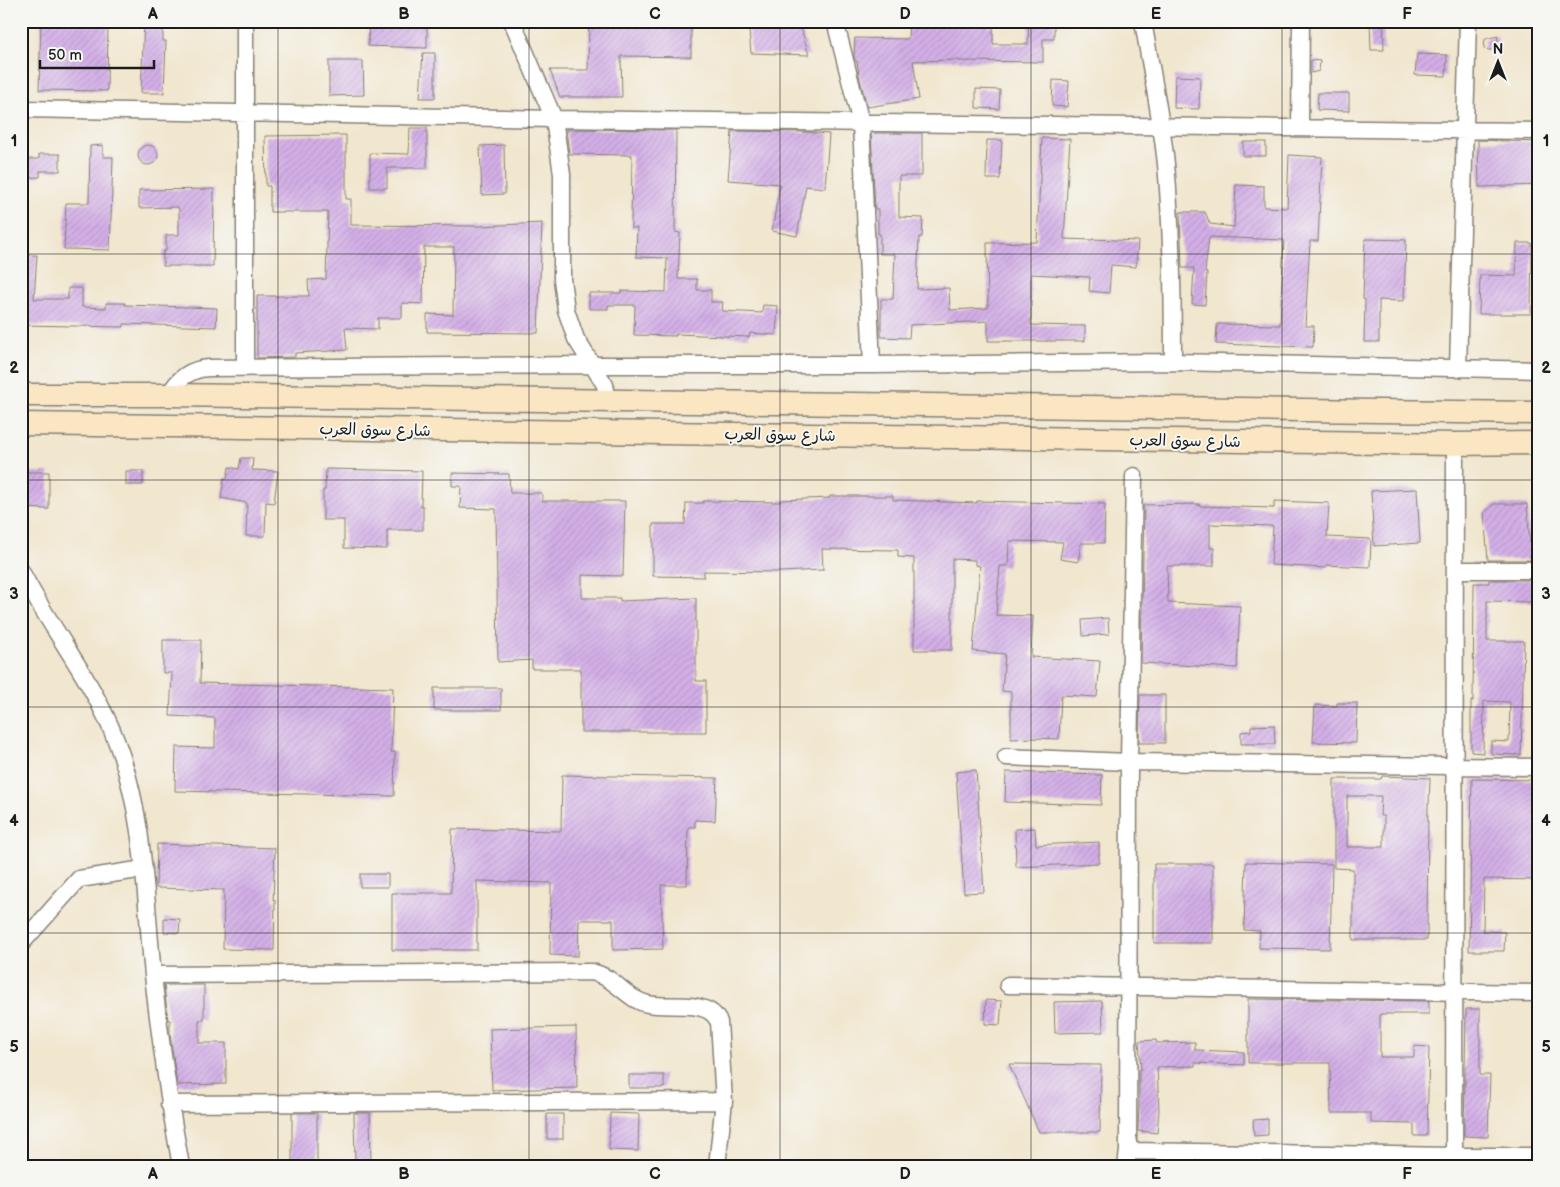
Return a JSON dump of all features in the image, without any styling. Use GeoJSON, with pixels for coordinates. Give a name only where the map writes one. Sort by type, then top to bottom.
{"type":"FeatureCollection","features":[{"type":"Feature","properties":{"kind":"main road"},"geometry":{"type":"LineString","coordinates":[[21,395],[169,395],[1539,413]]}},
{"type":"Feature","properties":{"kind":"main road","name":"شارع سوق العرب"},"geometry":{"type":"LineString","coordinates":[[21,424],[1455,444],[1539,443]]}},
{"type":"Feature","properties":{"kind":"street"},"geometry":{"type":"LineString","coordinates":[[244,21],[245,368]]}},
{"type":"Feature","properties":{"kind":"street"},"geometry":{"type":"LineString","coordinates":[[512,21],[554,119],[562,174],[563,294],[568,317],[576,339],[606,385],[608,401]]}},
{"type":"Feature","properties":{"kind":"street"},"geometry":{"type":"LineString","coordinates":[[835,21],[861,123],[872,365]]}},
{"type":"Feature","properties":{"kind":"street"},"geometry":{"type":"LineString","coordinates":[[1143,21],[1166,165],[1170,224],[1173,362]]}},
{"type":"Feature","properties":{"kind":"street"},"geometry":{"type":"LineString","coordinates":[[1300,128],[1301,21]]}},
{"type":"Feature","properties":{"kind":"street"},"geometry":{"type":"LineString","coordinates":[[1458,369],[1468,21]]}},
{"type":"Feature","properties":{"kind":"street"},"geometry":{"type":"LineString","coordinates":[[21,109],[554,119],[1539,131]]}},
{"type":"Feature","properties":{"kind":"street"},"geometry":{"type":"LineString","coordinates":[[169,395],[178,381],[192,371],[209,368],[1173,362],[1539,370]]}},
{"type":"Feature","properties":{"kind":"street"},"geometry":{"type":"LineString","coordinates":[[1454,1161],[1455,444]]}},
{"type":"Feature","properties":{"kind":"street"},"geometry":{"type":"LineString","coordinates":[[1134,476],[1129,762],[1127,1158],[1454,1161],[1539,1156]]}},
{"type":"Feature","properties":{"kind":"street"},"geometry":{"type":"LineString","coordinates":[[1455,570],[1539,570]]}},
{"type":"Feature","properties":{"kind":"street"},"geometry":{"type":"LineString","coordinates":[[21,571],[42,609],[87,681],[117,743],[131,792],[137,818],[144,869],[153,975],[169,1104],[181,1166]]}},
{"type":"Feature","properties":{"kind":"street"},"geometry":{"type":"LineString","coordinates":[[1006,757],[1129,762],[1539,766]]}},
{"type":"Feature","properties":{"kind":"street"},"geometry":{"type":"LineString","coordinates":[[21,944],[79,879],[144,869]]}},
{"type":"Feature","properties":{"kind":"street"},"geometry":{"type":"LineString","coordinates":[[153,975],[592,972],[601,974],[634,998],[647,1004],[705,1009],[713,1014],[719,1022],[724,1101],[717,1166]]}},
{"type":"Feature","properties":{"kind":"street"},"geometry":{"type":"LineString","coordinates":[[1008,985],[1539,993]]}},
{"type":"Feature","properties":{"kind":"street"},"geometry":{"type":"LineString","coordinates":[[169,1104],[724,1101]]}},
{"type":"Feature","properties":{"kind":"building"},"geometry":{"type":"Polygon","coordinates":[[[41,21],[108,21],[107,91],[39,90],[41,21]]]}},
{"type":"Feature","properties":{"kind":"building"},"geometry":{"type":"Polygon","coordinates":[[[144,21],[163,21],[163,41],[166,41],[164,93],[141,93],[144,21]]]}},
{"type":"Feature","properties":{"kind":"building"},"geometry":{"type":"Polygon","coordinates":[[[369,21],[427,21],[427,48],[368,46],[369,21]]]}},
{"type":"Feature","properties":{"kind":"building"},"geometry":{"type":"Polygon","coordinates":[[[748,21],[799,21],[809,55],[751,53],[748,21]]]}},
{"type":"Feature","properties":{"kind":"building"},"geometry":{"type":"Polygon","coordinates":[[[909,21],[988,21],[988,27],[993,27],[993,44],[1028,44],[1029,21],[1054,21],[1054,39],[1043,39],[1043,62],[913,61],[919,99],[867,107],[857,61],[855,61],[854,56],[855,38],[908,39],[909,21]]]}},
{"type":"Feature","properties":{"kind":"building"},"geometry":{"type":"Polygon","coordinates":[[[1370,21],[1383,21],[1384,50],[1371,50],[1370,21]]]}},
{"type":"Feature","properties":{"kind":"building"},"geometry":{"type":"Polygon","coordinates":[[[589,22],[691,24],[691,57],[621,56],[622,97],[560,97],[550,70],[588,70],[589,22]]]}},
{"type":"Feature","properties":{"kind":"building"},"geometry":{"type":"Polygon","coordinates":[[[1498,36],[1496,51],[1484,49],[1485,39],[1498,36]]]}},
{"type":"Feature","properties":{"kind":"building"},"geometry":{"type":"Polygon","coordinates":[[[423,53],[435,53],[435,98],[420,98],[423,53]]]}},
{"type":"Feature","properties":{"kind":"building"},"geometry":{"type":"Polygon","coordinates":[[[1417,54],[1447,55],[1446,76],[1415,75],[1417,54]]]}},
{"type":"Feature","properties":{"kind":"building"},"geometry":{"type":"Polygon","coordinates":[[[1311,60],[1320,61],[1319,71],[1311,73],[1311,60]]]}},
{"type":"Feature","properties":{"kind":"building"},"geometry":{"type":"Polygon","coordinates":[[[329,61],[363,61],[364,95],[329,96],[329,61]]]}},
{"type":"Feature","properties":{"kind":"building"},"geometry":{"type":"Polygon","coordinates":[[[1175,76],[1200,77],[1199,109],[1174,108],[1175,76]]]}},
{"type":"Feature","properties":{"kind":"building"},"geometry":{"type":"Polygon","coordinates":[[[1053,80],[1069,81],[1067,107],[1052,106],[1053,80]]]}},
{"type":"Feature","properties":{"kind":"building"},"geometry":{"type":"Polygon","coordinates":[[[976,89],[1000,90],[999,109],[976,108],[976,89]]]}},
{"type":"Feature","properties":{"kind":"building"},"geometry":{"type":"Polygon","coordinates":[[[1318,93],[1349,93],[1349,111],[1317,110],[1318,93]]]}},
{"type":"Feature","properties":{"kind":"building"},"geometry":{"type":"Polygon","coordinates":[[[410,128],[427,128],[427,168],[387,168],[387,188],[370,188],[370,153],[409,154],[410,128]]]}},
{"type":"Feature","properties":{"kind":"building"},"geometry":{"type":"Polygon","coordinates":[[[566,129],[676,130],[675,232],[680,233],[678,279],[697,279],[697,290],[711,290],[711,302],[723,302],[722,311],[762,313],[763,305],[778,306],[776,335],[750,333],[749,337],[676,334],[676,336],[634,335],[635,305],[608,305],[608,309],[589,309],[589,293],[621,293],[621,291],[666,292],[667,258],[636,257],[637,228],[631,228],[632,155],[569,154],[566,129]]]}},
{"type":"Feature","properties":{"kind":"building"},"geometry":{"type":"Polygon","coordinates":[[[732,131],[829,134],[825,188],[806,186],[797,236],[772,231],[780,184],[728,180],[732,131]]]}},
{"type":"Feature","properties":{"kind":"building"},"geometry":{"type":"Polygon","coordinates":[[[871,133],[922,133],[922,176],[899,176],[899,217],[923,218],[922,237],[919,237],[917,289],[949,288],[950,310],[988,308],[987,243],[1037,242],[1042,138],[1070,139],[1064,239],[1138,241],[1136,267],[1111,265],[1109,293],[1089,291],[1090,277],[1031,274],[1031,325],[1085,326],[1085,341],[988,341],[988,321],[910,325],[909,338],[881,337],[881,299],[893,299],[895,254],[880,254],[878,209],[875,209],[871,133]]]}},
{"type":"Feature","properties":{"kind":"building"},"geometry":{"type":"Polygon","coordinates":[[[346,135],[346,199],[351,199],[351,225],[479,226],[542,223],[538,333],[427,332],[427,314],[453,315],[454,247],[424,247],[423,304],[402,303],[402,318],[378,318],[378,329],[345,328],[347,350],[295,353],[295,357],[257,358],[257,296],[309,296],[308,280],[326,279],[328,212],[270,212],[270,186],[266,186],[265,136],[346,135]]]}},
{"type":"Feature","properties":{"kind":"building"},"geometry":{"type":"Polygon","coordinates":[[[987,140],[1002,140],[1000,179],[986,179],[987,140]]]}},
{"type":"Feature","properties":{"kind":"building"},"geometry":{"type":"Polygon","coordinates":[[[1478,140],[1539,142],[1539,185],[1479,187],[1478,140]]]}},
{"type":"Feature","properties":{"kind":"building"},"geometry":{"type":"Polygon","coordinates":[[[1243,142],[1266,142],[1266,156],[1243,156],[1243,142]]]}},
{"type":"Feature","properties":{"kind":"building"},"geometry":{"type":"Polygon","coordinates":[[[103,145],[103,157],[113,157],[110,250],[64,249],[66,203],[89,203],[90,146],[103,145]]]}},
{"type":"Feature","properties":{"kind":"building"},"geometry":{"type":"Polygon","coordinates":[[[144,145],[152,145],[158,151],[158,159],[152,165],[144,165],[138,159],[138,151],[144,145]]]}},
{"type":"Feature","properties":{"kind":"building"},"geometry":{"type":"Polygon","coordinates":[[[504,145],[505,194],[482,195],[480,146],[504,145]]]}},
{"type":"Feature","properties":{"kind":"building"},"geometry":{"type":"Polygon","coordinates":[[[39,154],[60,154],[60,171],[40,171],[40,177],[25,178],[25,172],[22,172],[22,159],[39,159],[39,154]]]}},
{"type":"Feature","properties":{"kind":"building"},"geometry":{"type":"Polygon","coordinates":[[[1289,155],[1322,157],[1318,241],[1310,241],[1305,326],[1314,326],[1313,347],[1216,344],[1217,324],[1280,325],[1284,240],[1209,237],[1205,272],[1207,273],[1205,305],[1192,304],[1194,268],[1182,268],[1180,212],[1205,212],[1210,224],[1234,227],[1236,185],[1264,186],[1264,207],[1287,208],[1289,155]]]}},
{"type":"Feature","properties":{"kind":"building"},"geometry":{"type":"Polygon","coordinates":[[[214,189],[213,266],[163,266],[163,251],[166,251],[166,235],[179,235],[178,207],[139,208],[139,190],[214,189]]]}},
{"type":"Feature","properties":{"kind":"building"},"geometry":{"type":"Polygon","coordinates":[[[1365,239],[1406,240],[1404,301],[1379,300],[1379,342],[1364,342],[1365,239]]]}},
{"type":"Feature","properties":{"kind":"building"},"geometry":{"type":"Polygon","coordinates":[[[1517,243],[1532,243],[1531,314],[1479,314],[1480,275],[1516,276],[1517,243]]]}},
{"type":"Feature","properties":{"kind":"building"},"geometry":{"type":"Polygon","coordinates":[[[21,255],[37,255],[34,299],[68,299],[68,288],[82,288],[82,307],[106,308],[106,303],[125,303],[125,305],[217,308],[216,327],[124,324],[124,327],[21,325],[21,255]]]}},
{"type":"Feature","properties":{"kind":"building"},"geometry":{"type":"Polygon","coordinates":[[[241,458],[253,458],[252,470],[278,471],[274,503],[266,502],[265,536],[246,536],[247,503],[221,498],[224,478],[227,479],[229,467],[239,469],[241,458]]]}},
{"type":"Feature","properties":{"kind":"building"},"geometry":{"type":"Polygon","coordinates":[[[326,469],[422,471],[421,506],[423,506],[423,530],[387,530],[387,549],[344,548],[344,520],[323,520],[323,490],[325,490],[326,469]]]}},
{"type":"Feature","properties":{"kind":"building"},"geometry":{"type":"Polygon","coordinates":[[[126,471],[143,471],[143,485],[126,485],[126,471]]]}},
{"type":"Feature","properties":{"kind":"building"},"geometry":{"type":"Polygon","coordinates":[[[21,472],[49,472],[49,509],[21,508],[21,472]]]}},
{"type":"Feature","properties":{"kind":"building"},"geometry":{"type":"Polygon","coordinates":[[[452,473],[509,474],[510,493],[542,493],[542,501],[625,501],[623,576],[582,575],[582,598],[620,598],[620,601],[696,598],[696,681],[706,681],[706,732],[581,732],[581,669],[532,669],[532,660],[498,662],[496,509],[460,508],[461,486],[452,486],[452,473]]]}},
{"type":"Feature","properties":{"kind":"building"},"geometry":{"type":"Polygon","coordinates":[[[1417,489],[1420,543],[1374,546],[1371,491],[1417,489]]]}},
{"type":"Feature","properties":{"kind":"building"},"geometry":{"type":"Polygon","coordinates":[[[830,496],[893,496],[893,500],[977,503],[977,501],[1105,504],[1104,543],[1081,543],[1078,562],[1060,559],[1063,542],[1009,541],[1008,566],[1000,566],[996,615],[1033,616],[1031,657],[1100,661],[1097,697],[1061,695],[1059,739],[1011,739],[1011,692],[1002,691],[1005,654],[973,651],[980,566],[975,565],[975,560],[952,559],[952,650],[914,650],[914,558],[898,557],[898,550],[822,549],[823,570],[780,572],[704,571],[704,577],[653,576],[653,524],[685,524],[686,503],[703,503],[703,501],[780,502],[780,500],[830,498],[830,496]]]}},
{"type":"Feature","properties":{"kind":"building"},"geometry":{"type":"Polygon","coordinates":[[[1274,501],[1329,503],[1327,537],[1371,539],[1370,567],[1326,565],[1326,568],[1271,565],[1273,526],[1210,524],[1210,548],[1214,548],[1214,566],[1167,566],[1168,603],[1240,606],[1237,668],[1141,663],[1144,505],[1199,504],[1199,506],[1274,508],[1274,501]]]}},
{"type":"Feature","properties":{"kind":"building"},"geometry":{"type":"Polygon","coordinates":[[[1494,504],[1527,504],[1531,560],[1488,560],[1484,513],[1494,504]]]}},
{"type":"Feature","properties":{"kind":"building"},"geometry":{"type":"Polygon","coordinates":[[[1489,580],[1532,580],[1532,584],[1539,584],[1539,597],[1536,597],[1536,602],[1487,601],[1487,641],[1524,641],[1521,755],[1491,754],[1491,741],[1509,742],[1510,702],[1484,701],[1483,753],[1471,752],[1474,583],[1489,583],[1489,580]]]}},
{"type":"Feature","properties":{"kind":"building"},"geometry":{"type":"Polygon","coordinates":[[[1108,618],[1109,634],[1083,636],[1082,620],[1108,618]]]}},
{"type":"Feature","properties":{"kind":"building"},"geometry":{"type":"Polygon","coordinates":[[[163,640],[201,640],[200,683],[393,688],[391,752],[395,752],[394,796],[175,791],[176,747],[215,748],[215,718],[170,716],[172,673],[163,673],[163,640]]]}},
{"type":"Feature","properties":{"kind":"building"},"geometry":{"type":"Polygon","coordinates":[[[434,688],[501,688],[501,710],[434,710],[434,688]]]}},
{"type":"Feature","properties":{"kind":"building"},"geometry":{"type":"Polygon","coordinates":[[[1140,695],[1165,695],[1165,743],[1139,743],[1140,695]]]}},
{"type":"Feature","properties":{"kind":"building"},"geometry":{"type":"Polygon","coordinates":[[[1337,703],[1357,703],[1356,743],[1313,742],[1315,705],[1337,706],[1337,703]]]}},
{"type":"Feature","properties":{"kind":"building"},"geometry":{"type":"Polygon","coordinates":[[[1274,725],[1275,744],[1241,744],[1241,732],[1251,731],[1251,726],[1274,725]]]}},
{"type":"Feature","properties":{"kind":"building"},"geometry":{"type":"Polygon","coordinates":[[[976,770],[984,892],[964,893],[956,772],[976,770]]]}},
{"type":"Feature","properties":{"kind":"building"},"geometry":{"type":"Polygon","coordinates":[[[1006,772],[1102,775],[1101,805],[1005,802],[1006,772]]]}},
{"type":"Feature","properties":{"kind":"building"},"geometry":{"type":"Polygon","coordinates":[[[562,775],[717,778],[715,821],[695,820],[695,827],[688,827],[687,885],[661,885],[663,949],[613,950],[613,920],[579,920],[578,956],[550,955],[551,883],[477,881],[477,950],[392,950],[392,893],[451,893],[452,829],[561,831],[562,775]]]}},
{"type":"Feature","properties":{"kind":"building"},"geometry":{"type":"Polygon","coordinates":[[[1382,776],[1430,778],[1428,804],[1427,940],[1353,940],[1353,869],[1334,868],[1334,779],[1381,779],[1382,776]],[[1347,796],[1347,847],[1384,847],[1384,816],[1380,816],[1381,796],[1347,796]]]}},
{"type":"Feature","properties":{"kind":"building"},"geometry":{"type":"Polygon","coordinates":[[[1472,779],[1539,780],[1539,880],[1484,879],[1483,931],[1505,932],[1504,951],[1469,951],[1472,779]]]}},
{"type":"Feature","properties":{"kind":"building"},"geometry":{"type":"Polygon","coordinates":[[[1035,828],[1036,845],[1099,842],[1099,863],[1016,867],[1015,829],[1035,828]]]}},
{"type":"Feature","properties":{"kind":"building"},"geometry":{"type":"Polygon","coordinates":[[[157,844],[275,848],[274,950],[223,949],[224,890],[156,888],[157,844]]]}},
{"type":"Feature","properties":{"kind":"building"},"geometry":{"type":"Polygon","coordinates":[[[1246,862],[1332,864],[1330,949],[1259,948],[1260,931],[1244,930],[1246,862]]]}},
{"type":"Feature","properties":{"kind":"building"},"geometry":{"type":"Polygon","coordinates":[[[1154,864],[1213,864],[1213,943],[1154,943],[1154,864]]]}},
{"type":"Feature","properties":{"kind":"building"},"geometry":{"type":"Polygon","coordinates":[[[360,874],[388,874],[388,887],[360,887],[360,874]]]}},
{"type":"Feature","properties":{"kind":"building"},"geometry":{"type":"Polygon","coordinates":[[[164,918],[180,919],[179,933],[164,932],[164,918]]]}},
{"type":"Feature","properties":{"kind":"building"},"geometry":{"type":"Polygon","coordinates":[[[164,985],[204,985],[204,1020],[199,1020],[199,1043],[226,1043],[226,1084],[177,1085],[164,985]]]}},
{"type":"Feature","properties":{"kind":"building"},"geometry":{"type":"Polygon","coordinates":[[[1248,999],[1429,1001],[1429,1014],[1380,1014],[1380,1057],[1414,1057],[1414,1046],[1429,1047],[1427,1136],[1414,1136],[1414,1124],[1371,1123],[1371,1113],[1331,1113],[1330,1063],[1248,1063],[1248,999]]]}},
{"type":"Feature","properties":{"kind":"building"},"geometry":{"type":"Polygon","coordinates":[[[986,1000],[1002,1001],[1000,1025],[985,1024],[986,1000]]]}},
{"type":"Feature","properties":{"kind":"building"},"geometry":{"type":"Polygon","coordinates":[[[1102,1001],[1103,1032],[1055,1033],[1054,1002],[1102,1001]]]}},
{"type":"Feature","properties":{"kind":"building"},"geometry":{"type":"Polygon","coordinates":[[[1466,1009],[1480,1009],[1480,1075],[1490,1075],[1488,1137],[1464,1136],[1466,1009]]]}},
{"type":"Feature","properties":{"kind":"building"},"geometry":{"type":"Polygon","coordinates":[[[576,1027],[577,1088],[492,1090],[490,1029],[576,1027]]]}},
{"type":"Feature","properties":{"kind":"building"},"geometry":{"type":"Polygon","coordinates":[[[1156,1040],[1157,1043],[1195,1042],[1195,1050],[1244,1052],[1244,1065],[1195,1063],[1195,1066],[1157,1067],[1159,1110],[1157,1133],[1138,1131],[1139,1069],[1141,1069],[1139,1041],[1156,1040]]]}},
{"type":"Feature","properties":{"kind":"building"},"geometry":{"type":"Polygon","coordinates":[[[1009,1064],[1101,1065],[1100,1132],[1039,1132],[1009,1064]]]}},
{"type":"Feature","properties":{"kind":"building"},"geometry":{"type":"Polygon","coordinates":[[[629,1075],[664,1075],[664,1088],[629,1088],[629,1075]]]}},
{"type":"Feature","properties":{"kind":"building"},"geometry":{"type":"Polygon","coordinates":[[[292,1113],[317,1113],[317,1163],[305,1163],[305,1166],[292,1166],[292,1113]]]}},
{"type":"Feature","properties":{"kind":"building"},"geometry":{"type":"Polygon","coordinates":[[[354,1113],[370,1113],[371,1162],[355,1163],[354,1113]]]}},
{"type":"Feature","properties":{"kind":"building"},"geometry":{"type":"Polygon","coordinates":[[[610,1113],[639,1114],[638,1151],[609,1150],[610,1113]]]}},
{"type":"Feature","properties":{"kind":"building"},"geometry":{"type":"Polygon","coordinates":[[[547,1114],[563,1114],[563,1139],[547,1139],[547,1114]]]}},
{"type":"Feature","properties":{"kind":"building"},"geometry":{"type":"Polygon","coordinates":[[[1268,1119],[1268,1135],[1254,1136],[1253,1120],[1268,1119]]]}}]}
